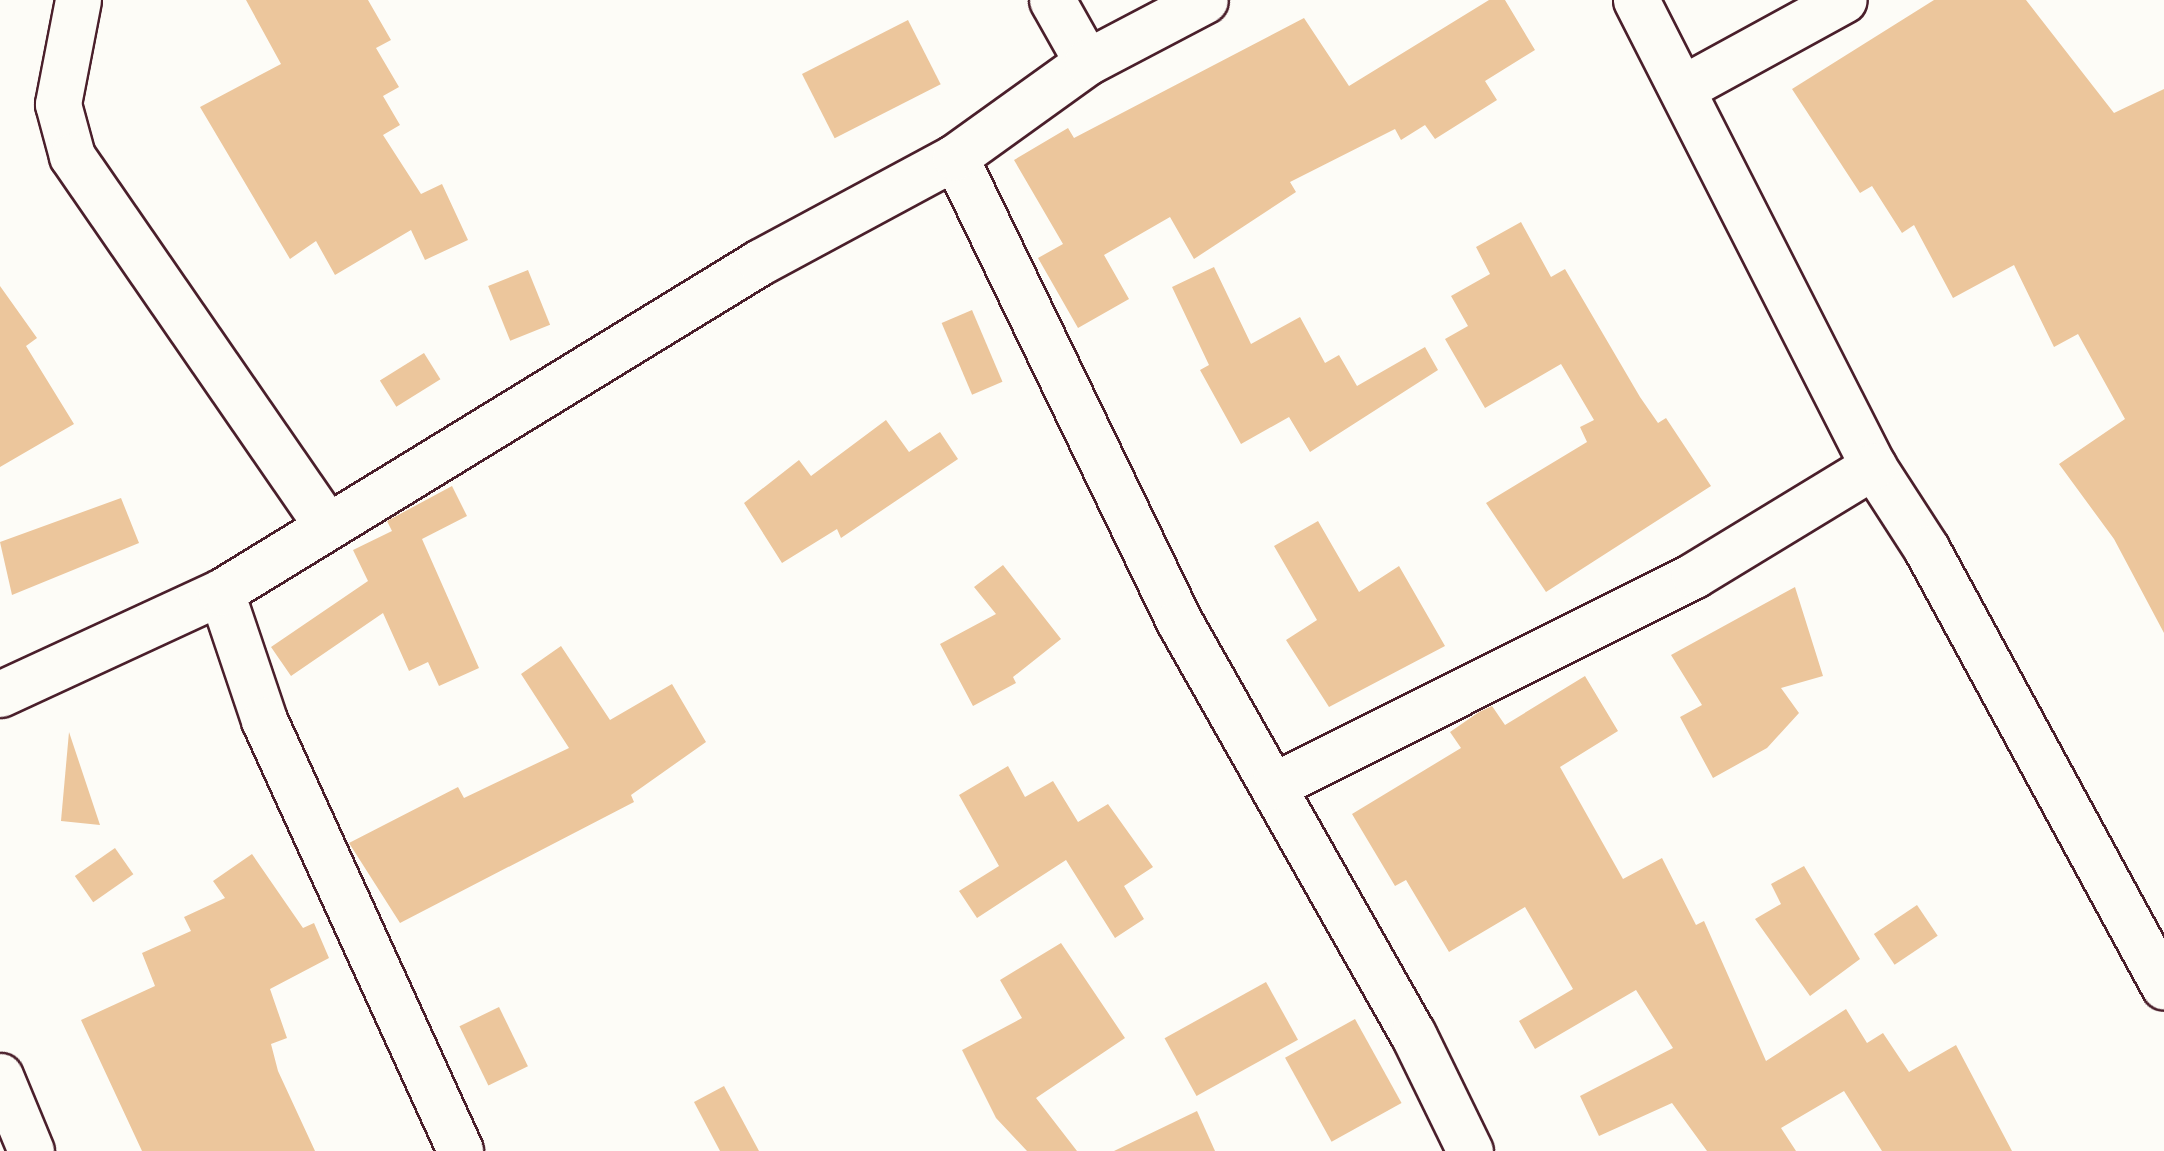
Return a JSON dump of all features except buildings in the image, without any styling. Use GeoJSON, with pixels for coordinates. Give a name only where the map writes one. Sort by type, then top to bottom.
{"type":"FeatureCollection","features":[{"type":"Feature","properties":{"kind":"street"},"geometry":{"type":"LineString","coordinates":[[78,0],[58,104],[72,156],[328,525]]}},
{"type":"Feature","properties":{"kind":"street"},"geometry":{"type":"LineString","coordinates":[[1052,0],[1087,62]]}},
{"type":"Feature","properties":{"kind":"street"},"geometry":{"type":"LineString","coordinates":[[0,694],[221,592],[760,262],[955,156],[1087,62],[1205,0]]}},
{"type":"Feature","properties":{"kind":"street"},"geometry":{"type":"LineString","coordinates":[[1636,0],[1873,466],[1926,548],[2164,987]]}},
{"type":"Feature","properties":{"kind":"street"},"geometry":{"type":"LineString","coordinates":[[1682,88],[1844,0]]}},
{"type":"Feature","properties":{"kind":"street"},"geometry":{"type":"LineString","coordinates":[[955,156],[1088,444],[1470,1151]]}},
{"type":"Feature","properties":{"kind":"street"},"geometry":{"type":"LineString","coordinates":[[1273,786],[1694,574],[1873,466]]}},
{"type":"Feature","properties":{"kind":"street"},"geometry":{"type":"LineString","coordinates":[[221,592],[264,720],[460,1151]]}},
{"type":"Feature","properties":{"kind":"street"},"geometry":{"type":"LineString","coordinates":[[0,1076],[32,1151]]}}]}
